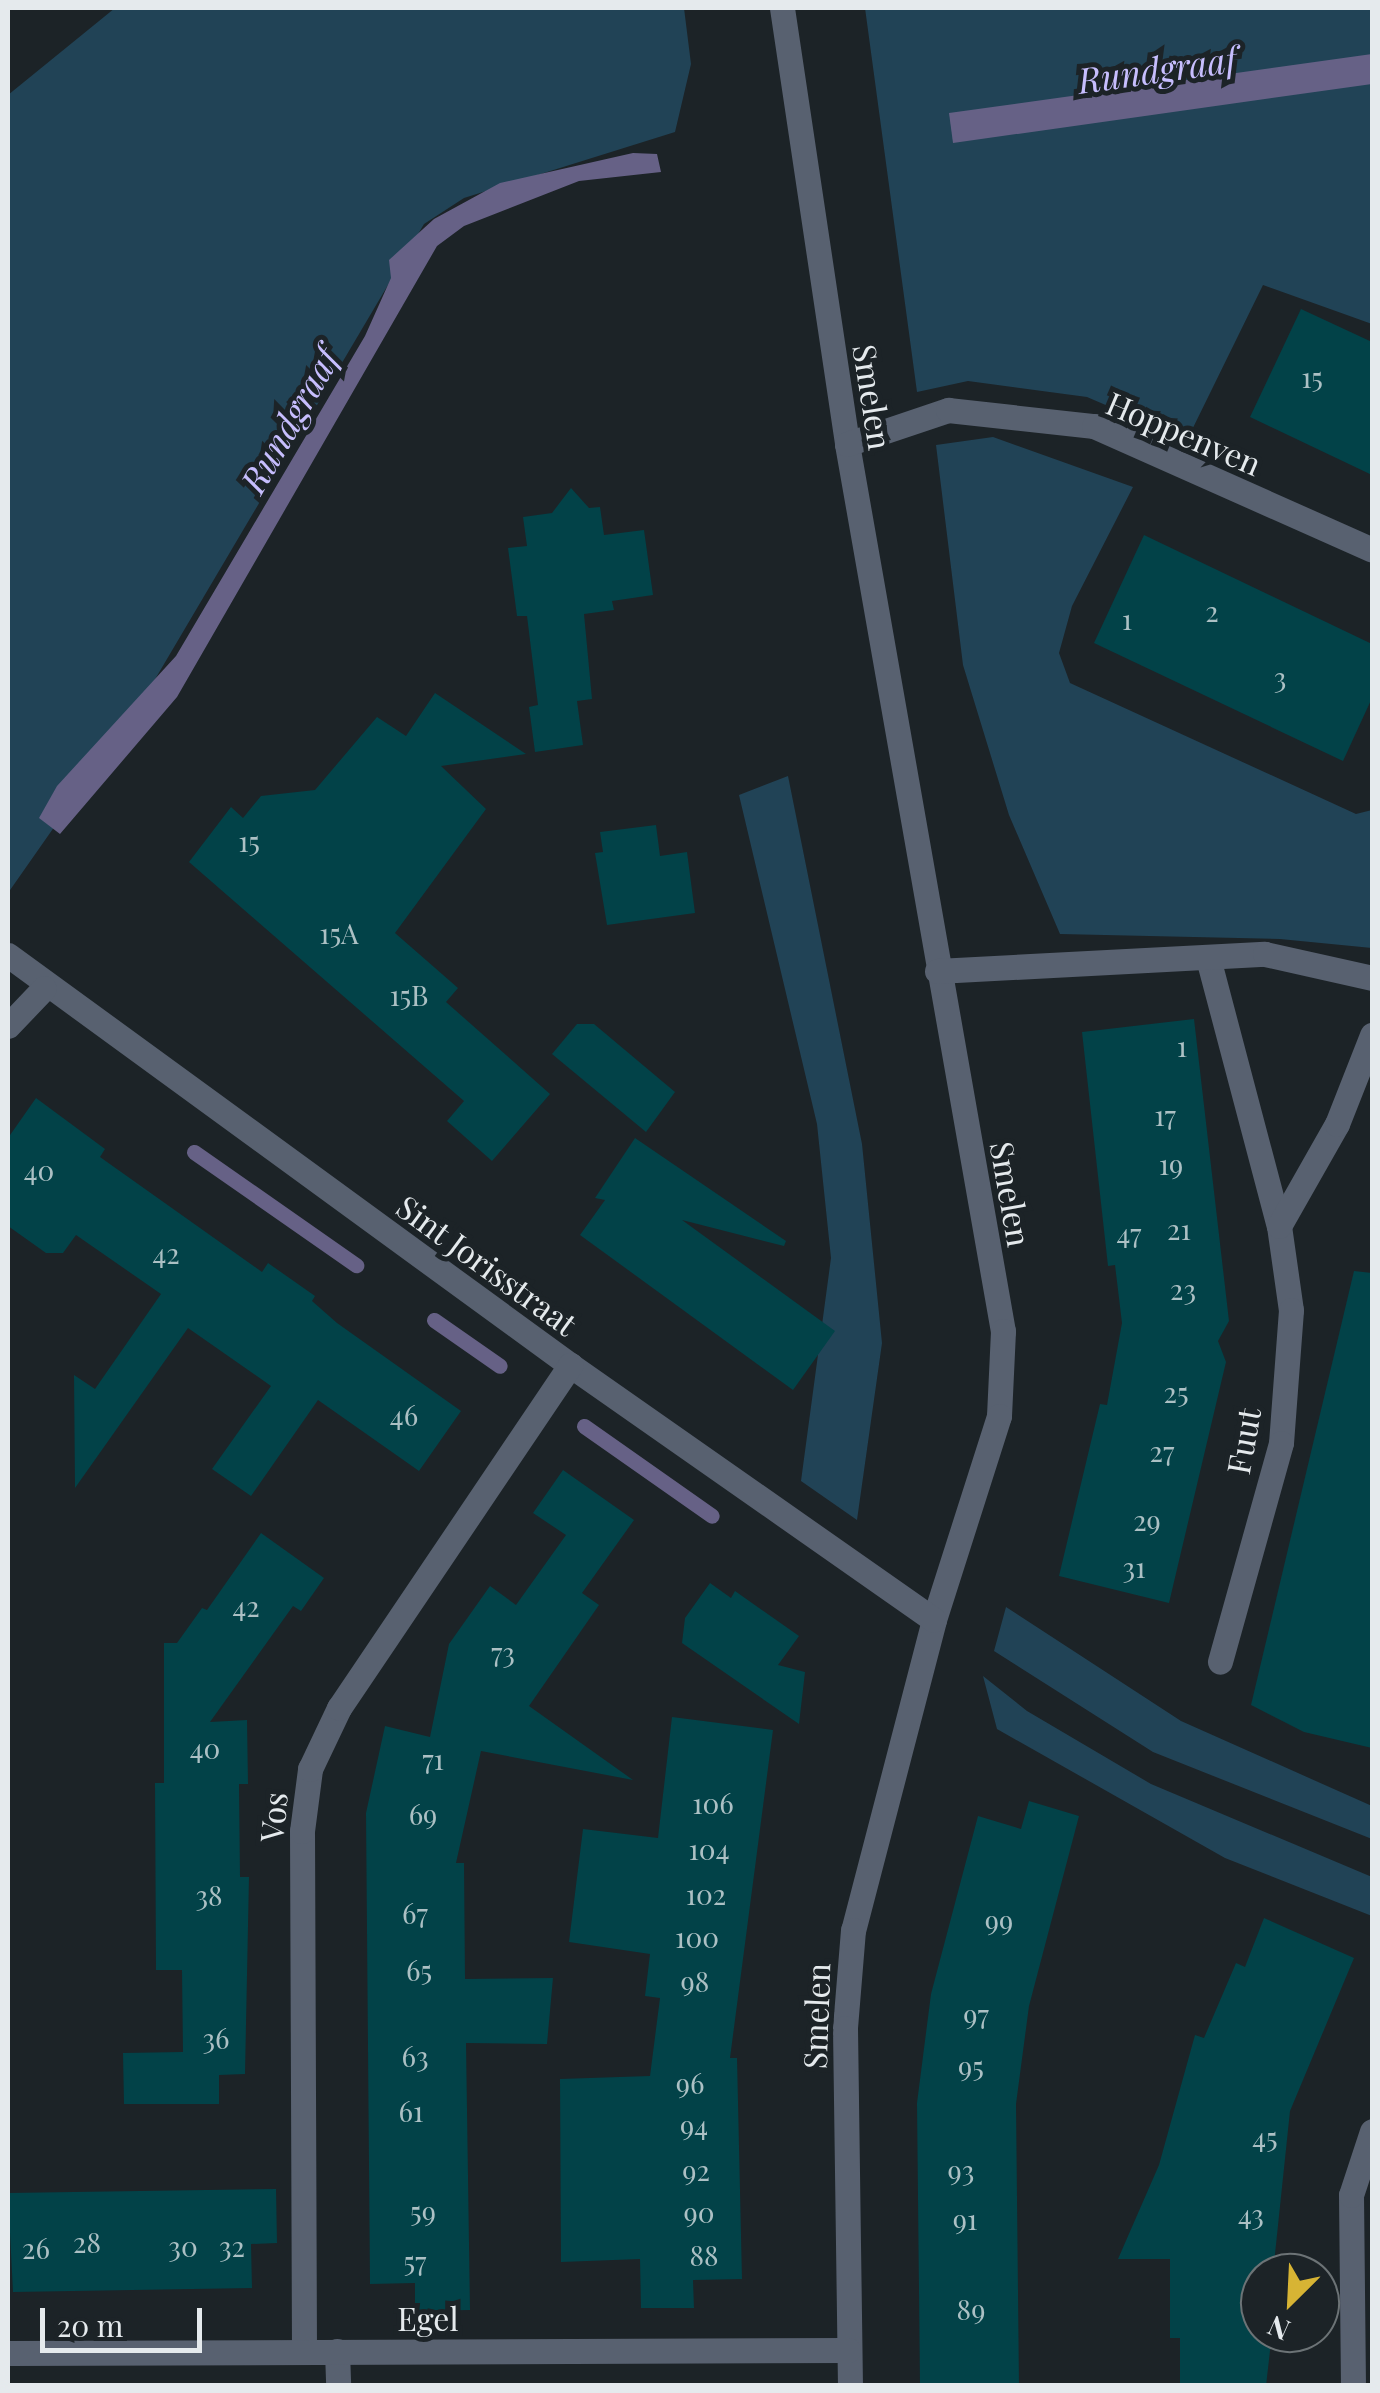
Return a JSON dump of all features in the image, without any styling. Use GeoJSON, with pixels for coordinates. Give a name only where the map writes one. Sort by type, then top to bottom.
{"type":"FeatureCollection","features":[{"type":"Feature","properties":{"kind":"street","name":"Smelen"},"geometry":{"type":"LineString","coordinates":[[782,8],[847,444],[1002,1331],[998,1416],[934,1620],[853,1930],[845,2028],[850,2386]]}},
{"type":"Feature","properties":{"kind":"street","name":"Hoppenven"},"geometry":{"type":"LineString","coordinates":[[847,444],[948,410],[1094,426],[1372,550]]}},
{"type":"Feature","properties":{"kind":"street"},"geometry":{"type":"LineString","coordinates":[[937,972],[1265,954],[1372,978]]}},
{"type":"Feature","properties":{"kind":"street","name":"Sint Jorisstraat"},"geometry":{"type":"LineString","coordinates":[[8,956],[44,988],[934,1620]]}},
{"type":"Feature","properties":{"kind":"street","name":"Fuut"},"geometry":{"type":"LineString","coordinates":[[1208,958],[1279,1226],[1291,1310],[1281,1443],[1220,1662]]}},
{"type":"Feature","properties":{"kind":"street"},"geometry":{"type":"LineString","coordinates":[[8,1026],[44,988]]}},
{"type":"Feature","properties":{"kind":"street"},"geometry":{"type":"LineString","coordinates":[[1279,1226],[1337,1124],[1372,1035]]}},
{"type":"Feature","properties":{"kind":"street","name":"Vos"},"geometry":{"type":"LineString","coordinates":[[304,2351],[302,1831],[310,1769],[339,1708],[570,1365]]}},
{"type":"Feature","properties":{"kind":"street"},"geometry":{"type":"LineString","coordinates":[[1353,2386],[1351,2194],[1372,2131]]}},
{"type":"Feature","properties":{"kind":"street","name":"Egel"},"geometry":{"type":"LineString","coordinates":[[8,2352],[848,2350]]}},
{"type":"Feature","properties":{"kind":"street"},"geometry":{"type":"LineString","coordinates":[[337,2351],[338,2386]]}},
{"type":"Feature","properties":{"kind":"shaded area"},"geometry":{"type":"Polygon","coordinates":[[[115,8],[684,8],[691,64],[675,132],[464,198],[424,224],[141,703],[8,893],[8,95],[115,8]]]}},
{"type":"Feature","properties":{"kind":"shaded area"},"geometry":{"type":"Polygon","coordinates":[[[865,8],[1372,8],[1372,324],[1263,285],[1187,440],[1087,397],[968,381],[917,392],[865,8]]]}},
{"type":"Feature","properties":{"kind":"shaded area"},"geometry":{"type":"Polygon","coordinates":[[[1372,54],[1372,84],[953,143],[949,113],[1372,54]]]}},
{"type":"Feature","properties":{"kind":"shaded area"},"geometry":{"type":"Polygon","coordinates":[[[633,153],[657,154],[661,172],[579,181],[464,226],[437,246],[177,697],[60,834],[39,818],[57,786],[176,656],[365,336],[391,278],[389,260],[434,219],[500,183],[633,153]]]}},
{"type":"Feature","properties":{"kind":"shaded area"},"geometry":{"type":"Polygon","coordinates":[[[993,437],[1133,487],[1072,606],[1059,653],[1070,683],[1356,814],[1372,810],[1372,948],[1280,939],[1060,934],[1009,815],[963,665],[936,445],[993,437]]]}},
{"type":"Feature","properties":{"kind":"shaded area"},"geometry":{"type":"Polygon","coordinates":[[[788,776],[862,1144],[882,1343],[857,1520],[801,1481],[831,1258],[817,1124],[739,795],[788,776]]]}},
{"type":"Feature","properties":{"kind":"shaded area"},"geometry":{"type":"Polygon","coordinates":[[[1006,1607],[1181,1721],[1372,1806],[1372,1839],[1153,1752],[994,1651],[1006,1607]]]}},
{"type":"Feature","properties":{"kind":"shaded area"},"geometry":{"type":"Polygon","coordinates":[[[983,1676],[1027,1711],[1151,1784],[1372,1877],[1372,1916],[1225,1858],[997,1729],[983,1676]]]}},
{"type":"Feature","properties":{"kind":"building"},"geometry":{"type":"Polygon","coordinates":[[[1301,309],[1372,342],[1372,475],[1250,417],[1301,309]]]}},
{"type":"Feature","properties":{"kind":"building"},"geometry":{"type":"Polygon","coordinates":[[[571,488],[589,508],[600,507],[604,535],[644,530],[653,595],[612,601],[614,610],[584,614],[592,699],[577,701],[583,745],[535,752],[529,707],[538,705],[527,616],[517,616],[508,548],[527,546],[523,517],[552,513],[571,488]]]}},
{"type":"Feature","properties":{"kind":"building"},"geometry":{"type":"Polygon","coordinates":[[[1144,535],[1372,644],[1372,698],[1343,761],[1094,643],[1144,535]]]}},
{"type":"Feature","properties":{"kind":"building"},"geometry":{"type":"Polygon","coordinates":[[[435,693],[526,754],[441,766],[486,809],[395,933],[458,988],[446,1002],[550,1094],[492,1161],[447,1121],[464,1101],[189,862],[231,807],[243,818],[261,796],[315,790],[377,717],[406,736],[435,693]]]}},
{"type":"Feature","properties":{"kind":"building"},"geometry":{"type":"Polygon","coordinates":[[[656,825],[660,856],[687,852],[695,913],[607,925],[595,853],[603,852],[600,832],[656,825]]]}},
{"type":"Feature","properties":{"kind":"building"},"geometry":{"type":"Polygon","coordinates":[[[1194,1019],[1229,1321],[1218,1341],[1226,1362],[1169,1603],[1059,1576],[1100,1404],[1107,1405],[1122,1323],[1115,1265],[1108,1266],[1082,1032],[1194,1019]]]}},
{"type":"Feature","properties":{"kind":"building"},"geometry":{"type":"Polygon","coordinates":[[[577,1024],[594,1024],[675,1092],[646,1132],[552,1054],[577,1024]]]}},
{"type":"Feature","properties":{"kind":"building"},"geometry":{"type":"Polygon","coordinates":[[[36,1098],[105,1149],[100,1157],[262,1272],[268,1263],[315,1296],[312,1301],[337,1323],[461,1411],[419,1471],[318,1400],[251,1496],[212,1469],[271,1386],[188,1328],[75,1488],[74,1375],[95,1389],[161,1294],[76,1235],[63,1253],[46,1253],[8,1226],[8,1138],[36,1098]]]}},
{"type":"Feature","properties":{"kind":"building"},"geometry":{"type":"Polygon","coordinates":[[[635,1138],[786,1241],[784,1246],[682,1220],[835,1331],[793,1390],[580,1235],[605,1200],[595,1198],[635,1138]]]}},
{"type":"Feature","properties":{"kind":"building"},"geometry":{"type":"Polygon","coordinates":[[[1354,1271],[1372,1273],[1372,1748],[1304,1732],[1251,1705],[1354,1271]]]}},
{"type":"Feature","properties":{"kind":"building"},"geometry":{"type":"Polygon","coordinates":[[[563,1470],[634,1520],[582,1593],[599,1605],[529,1706],[633,1780],[481,1751],[456,1863],[464,1863],[465,1979],[553,1978],[547,2044],[466,2043],[470,2310],[415,2311],[415,2283],[370,2284],[366,1813],[385,1726],[430,1737],[449,1644],[490,1586],[516,1605],[566,1535],[533,1513],[563,1470]]]}},
{"type":"Feature","properties":{"kind":"building"},"geometry":{"type":"Polygon","coordinates":[[[261,1533],[324,1578],[301,1611],[293,1606],[210,1722],[247,1720],[248,1784],[239,1784],[240,1877],[249,1877],[245,2074],[219,2075],[219,2104],[124,2104],[123,2053],[183,2052],[182,1970],[156,1970],[155,1783],[164,1783],[164,1643],[177,1643],[202,1608],[207,1610],[261,1533]]]}},
{"type":"Feature","properties":{"kind":"building"},"geometry":{"type":"Polygon","coordinates":[[[710,1583],[731,1598],[735,1591],[799,1636],[778,1665],[805,1672],[799,1724],[682,1643],[685,1618],[710,1583]]]}},
{"type":"Feature","properties":{"kind":"building"},"geometry":{"type":"Polygon","coordinates":[[[672,1717],[773,1730],[730,2058],[737,2058],[742,2279],[693,2280],[694,2308],[641,2308],[640,2259],[561,2262],[560,2079],[650,2076],[660,1998],[645,1996],[650,1954],[569,1942],[583,1829],[658,1838],[672,1717]]]}},
{"type":"Feature","properties":{"kind":"building"},"geometry":{"type":"Polygon","coordinates":[[[1029,1801],[1079,1816],[1029,2006],[1016,2104],[1019,2386],[920,2386],[917,2103],[931,1994],[978,1816],[1021,1829],[1029,1801]]]}},
{"type":"Feature","properties":{"kind":"building"},"geometry":{"type":"Polygon","coordinates":[[[1264,1918],[1354,1958],[1290,2111],[1275,2253],[1240,2253],[1240,2353],[1270,2353],[1266,2386],[1180,2386],[1180,2338],[1170,2338],[1170,2259],[1118,2259],[1159,2165],[1195,2035],[1204,2038],[1236,1963],[1245,1967],[1264,1918]]]}},
{"type":"Feature","properties":{"kind":"building"},"geometry":{"type":"Polygon","coordinates":[[[276,2189],[277,2243],[251,2244],[252,2288],[13,2292],[8,2193],[276,2189]]]}},
{"type":"Feature","properties":{"kind":"waterway"},"geometry":{"type":"LineString","coordinates":[[194,1152],[356,1265]]}},
{"type":"Feature","properties":{"kind":"waterway"},"geometry":{"type":"LineString","coordinates":[[434,1320],[500,1366]]}},
{"type":"Feature","properties":{"kind":"waterway"},"geometry":{"type":"LineString","coordinates":[[584,1426],[712,1516]]}},
{"type":"Feature","properties":{"kind":"water label","name":"Rundgraaf"},"geometry":{"type":"Point","coordinates":[1157,69]}},
{"type":"Feature","properties":{"kind":"water label","name":"Rundgraaf"},"geometry":{"type":"Point","coordinates":[289,420]}}]}
